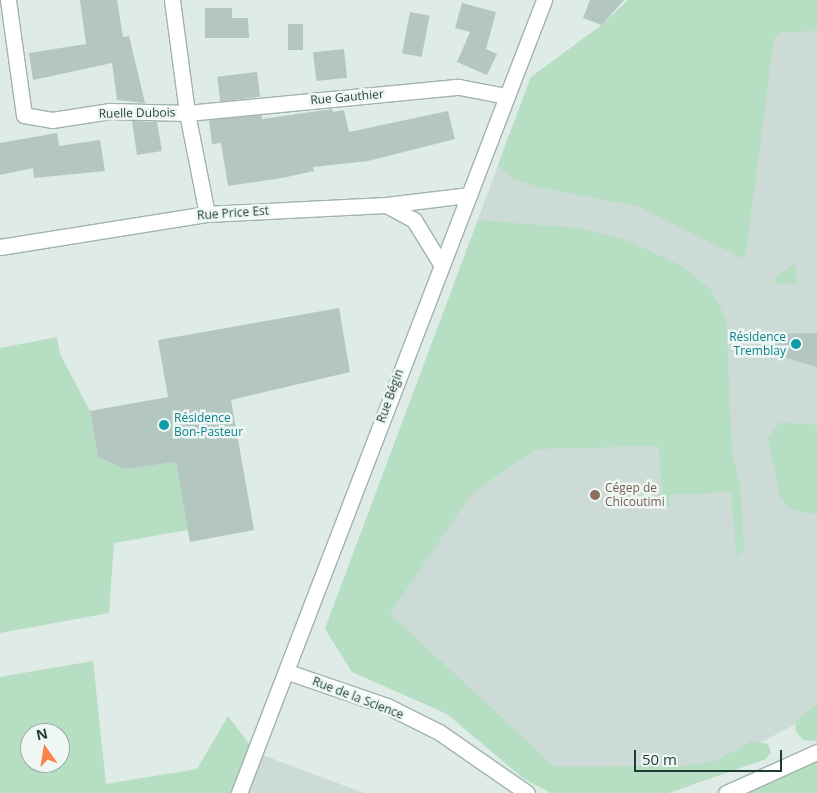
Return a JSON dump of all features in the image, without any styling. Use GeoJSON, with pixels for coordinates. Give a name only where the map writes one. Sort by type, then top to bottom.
{"type":"FeatureCollection","features":[{"type":"Feature","properties":{"kind":"street","name":"Ruelle Dubois"},"geometry":{"type":"LineString","coordinates":[[8,0],[24,115],[52,120],[110,112],[187,112]]}},
{"type":"Feature","properties":{"kind":"street"},"geometry":{"type":"LineString","coordinates":[[172,0],[187,112],[207,214]]}},
{"type":"Feature","properties":{"kind":"street","name":"Rue Bégin"},"geometry":{"type":"LineString","coordinates":[[239,793],[288,672],[441,264],[544,0]]}},
{"type":"Feature","properties":{"kind":"street","name":"Rue Gauthier"},"geometry":{"type":"LineString","coordinates":[[187,112],[459,87],[506,96]]}},
{"type":"Feature","properties":{"kind":"street","name":"Rue Price Est"},"geometry":{"type":"LineString","coordinates":[[0,247],[207,214],[386,205],[469,195]]}},
{"type":"Feature","properties":{"kind":"street"},"geometry":{"type":"LineString","coordinates":[[386,205],[414,220],[441,264]]}},
{"type":"Feature","properties":{"kind":"street","name":"Rue de la Science"},"geometry":{"type":"LineString","coordinates":[[288,672],[387,706],[439,732],[527,793]]}},
{"type":"Feature","properties":{"kind":"street"},"geometry":{"type":"LineString","coordinates":[[726,793],[817,752]]}},
{"type":"Feature","properties":{"kind":"shaded area","name":"Cégep de Chicoutimi"},"geometry":{"type":"Polygon","coordinates":[[[628,0],[817,0],[817,713],[683,783],[582,793],[487,737],[325,629],[531,77],[602,25],[628,0]]]}},
{"type":"Feature","properties":{"kind":"shaded area"},"geometry":{"type":"Polygon","coordinates":[[[257,753],[364,793],[239,793],[257,753]]]}},
{"type":"Feature","properties":{"kind":"green space"},"geometry":{"type":"Polygon","coordinates":[[[628,0],[817,0],[817,31],[782,32],[774,38],[745,259],[637,206],[539,187],[514,179],[498,165],[531,77],[602,25],[628,0]]]}},
{"type":"Feature","properties":{"kind":"green space"},"geometry":{"type":"Polygon","coordinates":[[[478,220],[577,228],[628,241],[682,266],[711,290],[726,319],[732,454],[740,484],[744,549],[737,558],[731,492],[669,495],[670,507],[663,505],[659,446],[536,449],[471,494],[390,614],[555,767],[683,766],[716,761],[751,741],[768,744],[771,752],[766,759],[669,793],[551,793],[524,779],[447,714],[352,672],[325,629],[478,220]]]}},
{"type":"Feature","properties":{"kind":"green space"},"geometry":{"type":"Polygon","coordinates":[[[795,264],[797,284],[775,283],[775,277],[795,264]]]}},
{"type":"Feature","properties":{"kind":"green space"},"geometry":{"type":"Polygon","coordinates":[[[57,337],[60,354],[90,411],[98,457],[124,469],[176,462],[188,530],[114,543],[109,613],[0,633],[0,348],[57,337]]]}},
{"type":"Feature","properties":{"kind":"green space"},"geometry":{"type":"Polygon","coordinates":[[[780,422],[817,425],[817,515],[788,508],[780,496],[768,438],[780,422]]]}},
{"type":"Feature","properties":{"kind":"green space"},"geometry":{"type":"Polygon","coordinates":[[[93,661],[106,784],[197,769],[228,716],[256,753],[239,793],[0,793],[0,677],[93,661]]]}},
{"type":"Feature","properties":{"kind":"green space"},"geometry":{"type":"Polygon","coordinates":[[[817,704],[817,741],[803,740],[795,730],[797,720],[817,704]]]}},
{"type":"Feature","properties":{"kind":"green space"},"geometry":{"type":"Polygon","coordinates":[[[817,752],[817,793],[726,793],[817,752]]]}},
{"type":"Feature","properties":{"kind":"building"},"geometry":{"type":"Polygon","coordinates":[[[80,0],[117,0],[123,37],[129,36],[145,103],[117,100],[112,63],[33,80],[29,53],[86,44],[80,0]]]}},
{"type":"Feature","properties":{"kind":"building"},"geometry":{"type":"Polygon","coordinates":[[[590,0],[624,0],[602,25],[583,18],[590,0]]]}},
{"type":"Feature","properties":{"kind":"building"},"geometry":{"type":"Polygon","coordinates":[[[462,3],[496,12],[486,49],[497,54],[487,75],[457,62],[470,32],[455,28],[462,3]]]}},
{"type":"Feature","properties":{"kind":"building"},"geometry":{"type":"Polygon","coordinates":[[[205,8],[232,8],[232,18],[248,18],[249,38],[205,38],[205,8]]]}},
{"type":"Feature","properties":{"kind":"building"},"geometry":{"type":"Polygon","coordinates":[[[410,12],[430,16],[422,57],[402,53],[410,12]]]}},
{"type":"Feature","properties":{"kind":"building"},"geometry":{"type":"Polygon","coordinates":[[[288,24],[303,24],[303,50],[288,50],[288,24]]]}},
{"type":"Feature","properties":{"kind":"building"},"geometry":{"type":"Polygon","coordinates":[[[344,49],[347,78],[316,81],[313,52],[344,49]]]}},
{"type":"Feature","properties":{"kind":"building"},"geometry":{"type":"Polygon","coordinates":[[[257,72],[260,97],[220,102],[217,77],[257,72]]]}},
{"type":"Feature","properties":{"kind":"building"},"geometry":{"type":"Polygon","coordinates":[[[332,109],[333,112],[344,110],[349,132],[448,111],[455,139],[368,161],[313,167],[314,171],[228,186],[221,143],[212,144],[209,120],[262,115],[262,119],[332,109]]]}},
{"type":"Feature","properties":{"kind":"building"},"geometry":{"type":"Polygon","coordinates":[[[132,121],[157,122],[162,151],[137,155],[132,121]]]}},
{"type":"Feature","properties":{"kind":"building"},"geometry":{"type":"Polygon","coordinates":[[[57,133],[59,146],[100,140],[105,171],[34,178],[33,168],[0,175],[0,143],[57,133]]]}},
{"type":"Feature","properties":{"kind":"building","name":"Résidence Bon-Pasteur"},"geometry":{"type":"Polygon","coordinates":[[[339,308],[350,372],[231,400],[254,530],[190,542],[176,462],[124,469],[98,457],[90,411],[168,397],[158,340],[339,308]]]}},
{"type":"Feature","properties":{"kind":"building","name":"Résidence Tremblay"},"geometry":{"type":"Polygon","coordinates":[[[817,333],[817,367],[773,354],[775,334],[817,333]]]}},
{"type":"Feature","properties":{"kind":"place","name":"Résidence Tremblay"},"geometry":{"type":"Point","coordinates":[796,344]}},
{"type":"Feature","properties":{"kind":"place","name":"Résidence Bon-Pasteur"},"geometry":{"type":"Point","coordinates":[164,425]}},
{"type":"Feature","properties":{"kind":"place","name":"Cégep de Chicoutimi"},"geometry":{"type":"Point","coordinates":[595,495]}}]}
